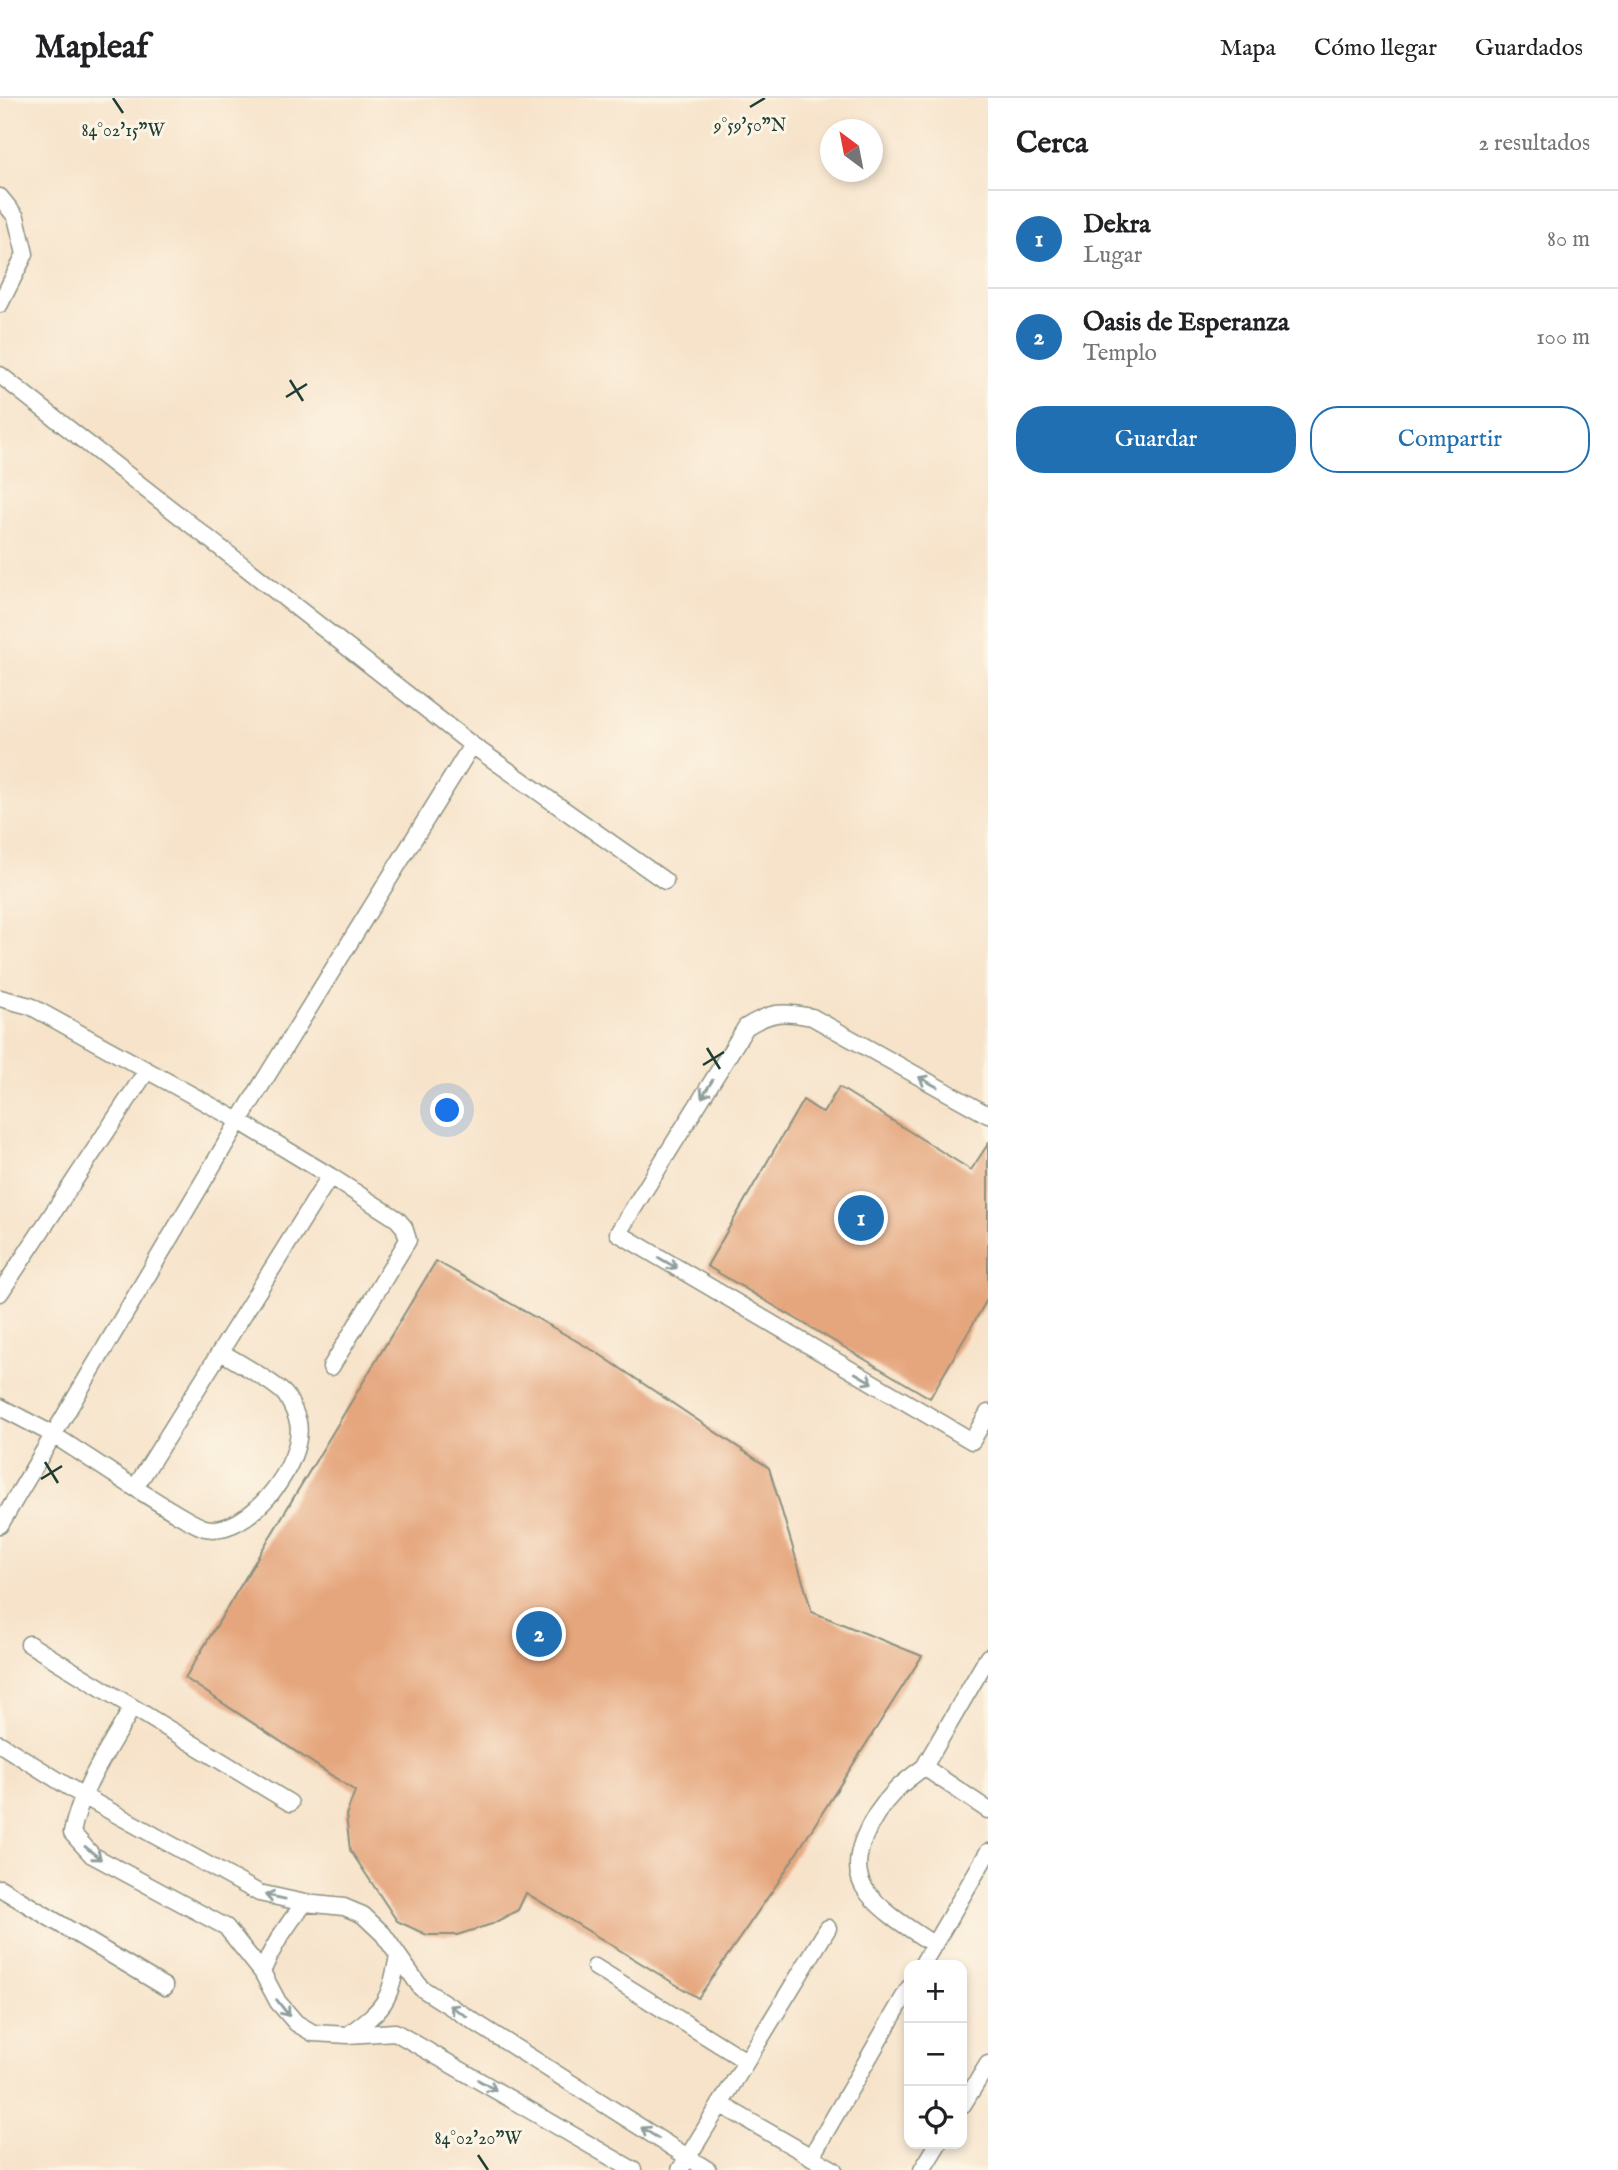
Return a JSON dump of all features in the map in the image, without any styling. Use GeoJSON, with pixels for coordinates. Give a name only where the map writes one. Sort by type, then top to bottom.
{"type":"FeatureCollection","features":[{"type":"Feature","properties":{"kind":"lane"},"geometry":{"type":"LineString","coordinates":[[0,197],[16,217],[25,254],[0,304]]}},
{"type":"Feature","properties":{"kind":"lane"},"geometry":{"type":"LineString","coordinates":[[0,375],[472,745],[665,881]]}},
{"type":"Feature","properties":{"kind":"lane"},"geometry":{"type":"LineString","coordinates":[[0,1525],[239,1121],[472,745]]}},
{"type":"Feature","properties":{"kind":"lane"},"geometry":{"type":"LineString","coordinates":[[0,998],[30,1006],[239,1121],[397,1219],[404,1227],[408,1240],[331,1367]]}},
{"type":"Feature","properties":{"kind":"lane"},"geometry":{"type":"LineString","coordinates":[[988,1115],[812,1017],[772,1013],[746,1027],[618,1233],[972,1441],[988,1413]]}},
{"type":"Feature","properties":{"kind":"lane"},"geometry":{"type":"LineString","coordinates":[[0,1293],[146,1072]]}},
{"type":"Feature","properties":{"kind":"lane"},"geometry":{"type":"LineString","coordinates":[[135,1488],[330,1176]]}},
{"type":"Feature","properties":{"kind":"lane"},"geometry":{"type":"LineString","coordinates":[[0,1407],[52,1434],[135,1488],[205,1528],[224,1528],[245,1519],[270,1497],[286,1470],[296,1445],[298,1423],[286,1394],[221,1352]]}},
{"type":"Feature","properties":{"kind":"lane"},"geometry":{"type":"LineString","coordinates":[[29,1644],[290,1803]]}},
{"type":"Feature","properties":{"kind":"lane"},"geometry":{"type":"LineString","coordinates":[[934,1945],[884,1910],[865,1889],[859,1873],[858,1853],[876,1814],[895,1790],[924,1767],[988,1657]]}},
{"type":"Feature","properties":{"kind":"lane"},"geometry":{"type":"LineString","coordinates":[[132,1708],[75,1815],[72,1833],[92,1855],[226,1927],[262,1972],[278,2001],[296,2023],[313,2032],[348,2035],[395,2032],[633,2170]]}},
{"type":"Feature","properties":{"kind":"lane"},"geometry":{"type":"LineString","coordinates":[[0,1744],[83,1796],[259,1893],[305,1903],[344,1907],[363,1915],[383,1934],[421,1988],[684,2164],[708,2170]]}},
{"type":"Feature","properties":{"kind":"lane"},"geometry":{"type":"LineString","coordinates":[[924,1767],[988,1810]]}},
{"type":"Feature","properties":{"kind":"lane"},"geometry":{"type":"LineString","coordinates":[[925,1960],[988,1852]]}},
{"type":"Feature","properties":{"kind":"lane"},"geometry":{"type":"LineString","coordinates":[[0,1888],[165,1987]]}},
{"type":"Feature","properties":{"kind":"lane"},"geometry":{"type":"LineString","coordinates":[[262,1972],[272,1947],[305,1903]]}},
{"type":"Feature","properties":{"kind":"lane"},"geometry":{"type":"LineString","coordinates":[[684,2164],[828,1928]]}},
{"type":"Feature","properties":{"kind":"lane"},"geometry":{"type":"LineString","coordinates":[[348,2035],[378,2012],[391,1990],[397,1956]]}},
{"type":"Feature","properties":{"kind":"lane"},"geometry":{"type":"LineString","coordinates":[[595,1967],[746,2061]]}},
{"type":"Feature","properties":{"kind":"lane"},"geometry":{"type":"LineString","coordinates":[[811,2157],[904,1997]]}},
{"type":"Feature","properties":{"kind":"lane"},"geometry":{"type":"LineString","coordinates":[[967,2098],[988,2064]]}},
{"type":"Feature","properties":{"kind":"lane"},"geometry":{"type":"LineString","coordinates":[[720,2104],[834,2170]]}},
{"type":"Feature","properties":{"kind":"lane"},"geometry":{"type":"LineString","coordinates":[[922,2170],[935,2149]]}},
{"type":"Feature","properties":{"kind":"building"},"geometry":{"type":"Polygon","coordinates":[[[839,1087],[971,1170],[988,1144],[988,1298],[930,1398],[707,1266],[803,1100],[823,1113],[839,1087]]]}},
{"type":"Feature","properties":{"kind":"building"},"geometry":{"type":"Polygon","coordinates":[[[436,1261],[596,1352],[769,1468],[812,1612],[922,1656],[777,1884],[698,1998],[526,1893],[518,1910],[492,1924],[457,1935],[427,1935],[397,1921],[350,1850],[346,1815],[355,1791],[185,1678],[436,1261]]]}},
{"type":"Feature","properties":{"kind":"place","name":"Dekra"},"geometry":{"type":"Point","coordinates":[861,1218]}},
{"type":"Feature","properties":{"kind":"place","name":"Oasis de Esperanza"},"geometry":{"type":"Point","coordinates":[539,1634]}}]}
